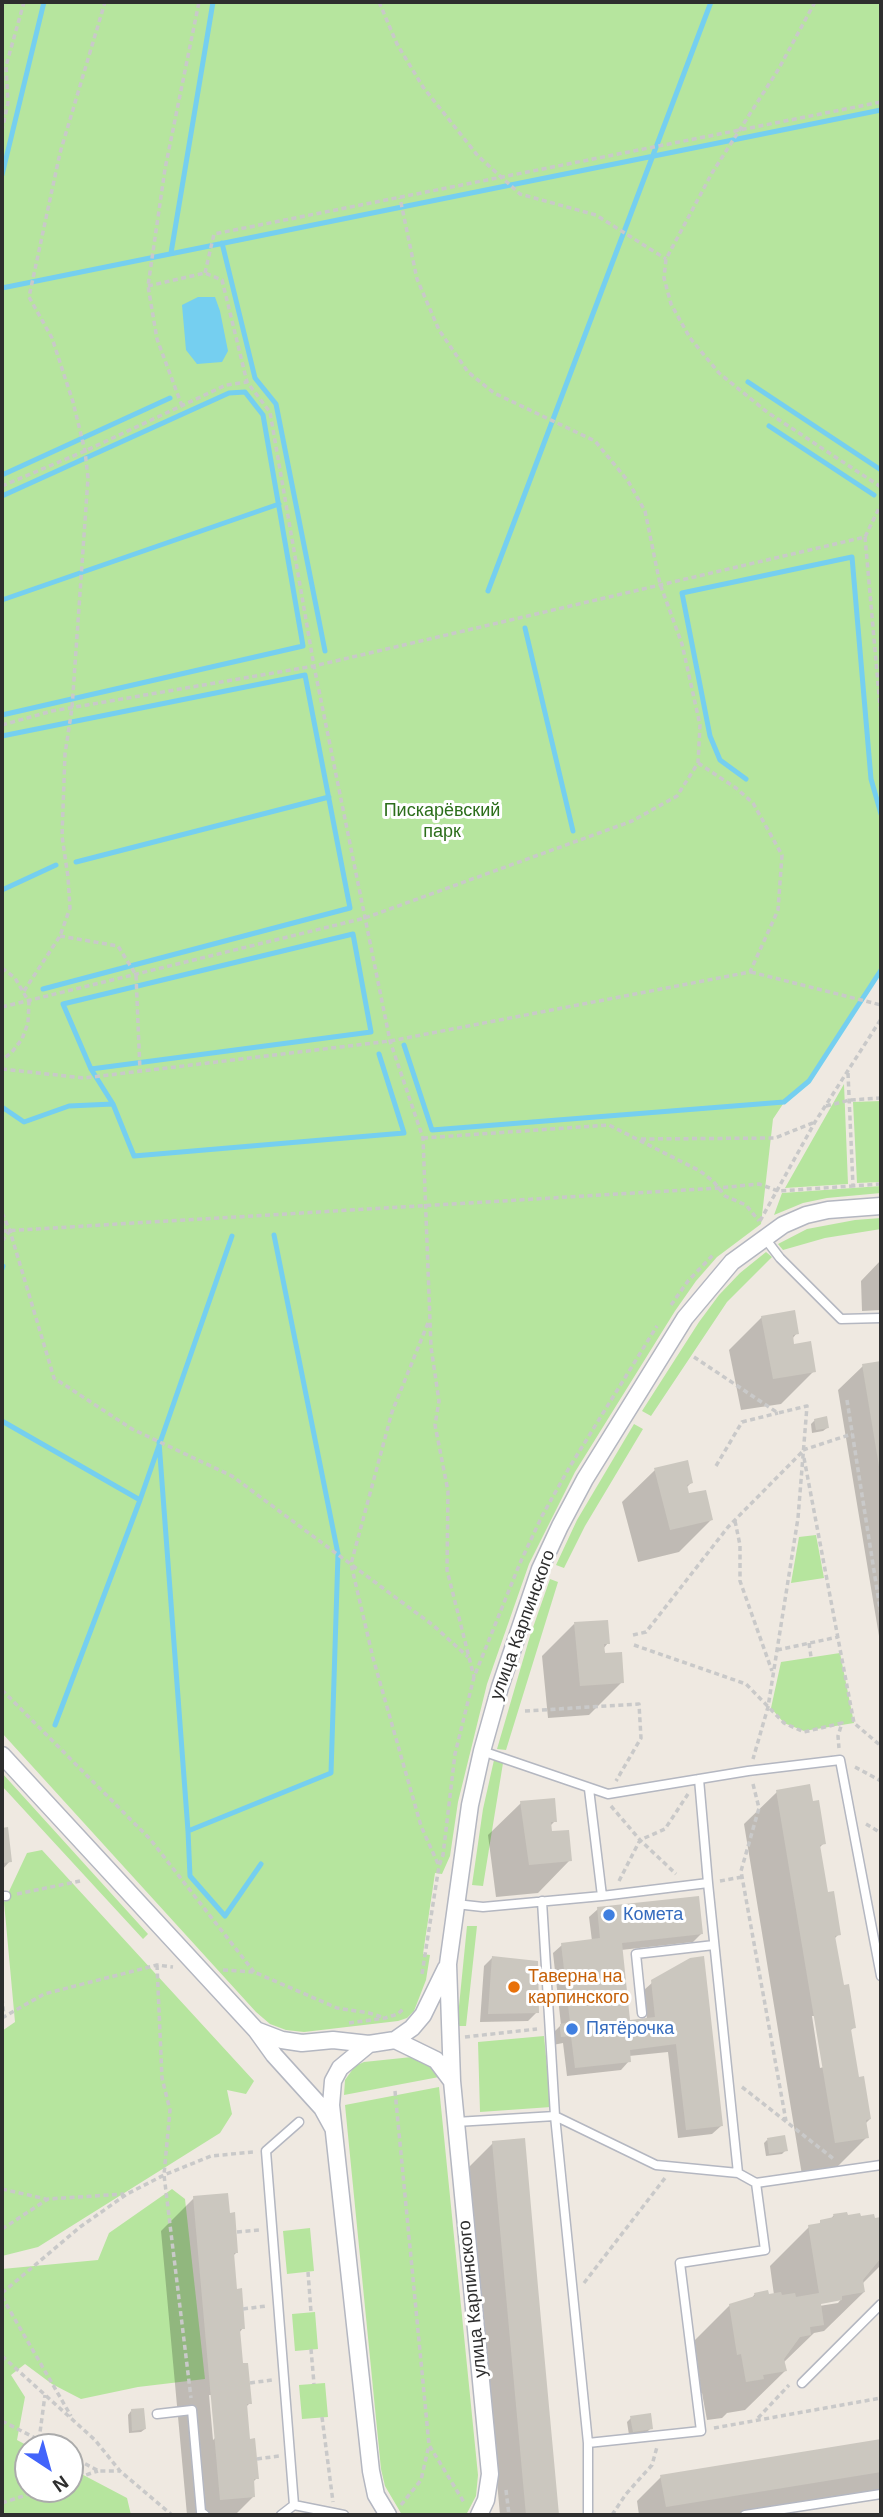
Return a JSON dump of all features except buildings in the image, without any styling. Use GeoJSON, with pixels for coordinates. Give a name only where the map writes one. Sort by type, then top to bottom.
{"type":"FeatureCollection","features":[{"type":"Feature","properties":{"kind":"street","name":"улица Карпинского"},"geometry":{"type":"LineString","coordinates":[[479,2515],[486,2500],[490,2474],[452,2081],[448,1964],[470,1805],[482,1751],[517,1630],[545,1558],[585,1479],[685,1318],[732,1262],[764,1237],[806,1215],[828,1210],[881,1206]]}},
{"type":"Feature","properties":{"kind":"street"},"geometry":{"type":"LineString","coordinates":[[2,1755],[256,2030],[274,2055],[322,2108],[333,2128]]}},
{"type":"Feature","properties":{"kind":"street","name":"улица Карпинского"},"geometry":{"type":"LineString","coordinates":[[395,2040],[412,2028],[423,2015],[448,1964]]}},
{"type":"Feature","properties":{"kind":"street"},"geometry":{"type":"LineString","coordinates":[[256,2030],[282,2040],[302,2043],[333,2040],[369,2044],[395,2040],[436,2060],[452,2081]]}},
{"type":"Feature","properties":{"kind":"street"},"geometry":{"type":"LineString","coordinates":[[369,2044],[340,2068],[333,2081],[331,2094],[371,2471],[376,2495],[394,2511]]}},
{"type":"Feature","properties":{"kind":"lane"},"geometry":{"type":"LineString","coordinates":[[764,1237],[780,1258],[841,1319],[881,1318]]}},
{"type":"Feature","properties":{"kind":"lane"},"geometry":{"type":"LineString","coordinates":[[482,1751],[608,1794],[749,1771],[840,1760],[881,1976]]}},
{"type":"Feature","properties":{"kind":"lane"},"geometry":{"type":"LineString","coordinates":[[698,1779],[738,2173]]}},
{"type":"Feature","properties":{"kind":"lane"},"geometry":{"type":"LineString","coordinates":[[594,1790],[602,1896]]}},
{"type":"Feature","properties":{"kind":"lane"},"geometry":{"type":"LineString","coordinates":[[456,1904],[484,1907],[708,1883]]}},
{"type":"Feature","properties":{"kind":"lane"},"geometry":{"type":"LineString","coordinates":[[542,1902],[555,2116],[588,2443],[588,2515]]}},
{"type":"Feature","properties":{"kind":"lane"},"geometry":{"type":"LineString","coordinates":[[642,2013],[636,1954],[714,1945]]}},
{"type":"Feature","properties":{"kind":"lane"},"geometry":{"type":"LineString","coordinates":[[456,2122],[555,2116],[656,2165],[738,2173],[756,2183],[881,2165]]}},
{"type":"Feature","properties":{"kind":"lane"},"geometry":{"type":"LineString","coordinates":[[293,2505],[266,2151],[299,2122]]}},
{"type":"Feature","properties":{"kind":"lane"},"geometry":{"type":"LineString","coordinates":[[588,2443],[701,2431],[680,2263],[765,2250],[756,2183]]}},
{"type":"Feature","properties":{"kind":"lane"},"geometry":{"type":"LineString","coordinates":[[802,2384],[881,2304]]}},
{"type":"Feature","properties":{"kind":"lane"},"geometry":{"type":"LineString","coordinates":[[157,2414],[192,2410],[201,2512],[205,2515]]}},
{"type":"Feature","properties":{"kind":"lane"},"geometry":{"type":"LineString","coordinates":[[745,2515],[881,2494]]}},
{"type":"Feature","properties":{"kind":"lane"},"geometry":{"type":"LineString","coordinates":[[293,2505],[340,2514]]}},
{"type":"Feature","properties":{"kind":"lane"},"geometry":{"type":"LineString","coordinates":[[281,2515],[293,2505]]}},
{"type":"Feature","properties":{"kind":"path"},"geometry":{"type":"LineString","coordinates":[[2,131],[8,103],[6,66],[24,2]]}},
{"type":"Feature","properties":{"kind":"path"},"geometry":{"type":"LineString","coordinates":[[24,992],[60,936],[70,908],[62,836],[65,754],[72,708],[88,478],[85,451],[73,402],[52,338],[29,297],[60,153],[105,2]]}},
{"type":"Feature","properties":{"kind":"path"},"geometry":{"type":"LineString","coordinates":[[182,407],[157,339],[148,286],[165,169],[199,2]]}},
{"type":"Feature","properties":{"kind":"path"},"geometry":{"type":"LineString","coordinates":[[379,2],[397,44],[423,87],[478,156],[520,194],[596,215],[666,259]]}},
{"type":"Feature","properties":{"kind":"path"},"geometry":{"type":"LineString","coordinates":[[815,2],[778,70],[712,173],[666,259],[664,278],[671,304],[690,338],[719,373],[767,412],[881,486]]}},
{"type":"Feature","properties":{"kind":"path"},"geometry":{"type":"LineString","coordinates":[[2,71],[6,66]]}},
{"type":"Feature","properties":{"kind":"path"},"geometry":{"type":"LineString","coordinates":[[205,273],[214,234],[881,102]]}},
{"type":"Feature","properties":{"kind":"path"},"geometry":{"type":"LineString","coordinates":[[2,1007],[365,918],[632,821],[677,796],[698,764],[700,724],[682,644],[660,584],[645,512],[628,481],[595,441],[494,393],[467,372],[439,330],[417,279],[400,198]]}},
{"type":"Feature","properties":{"kind":"path"},"geometry":{"type":"LineString","coordinates":[[148,286],[205,273],[222,280],[247,382],[270,412],[314,666],[390,1041],[423,1138],[429,1319],[439,1401],[435,1425],[448,1491],[447,1570],[474,1677]]}},
{"type":"Feature","properties":{"kind":"path"},"geometry":{"type":"LineString","coordinates":[[2,486],[182,407],[226,384],[247,382]]}},
{"type":"Feature","properties":{"kind":"path"},"geometry":{"type":"LineString","coordinates":[[881,504],[865,537],[881,718]]}},
{"type":"Feature","properties":{"kind":"path"},"geometry":{"type":"LineString","coordinates":[[2,725],[72,708],[314,666],[865,537]]}},
{"type":"Feature","properties":{"kind":"path"},"geometry":{"type":"LineString","coordinates":[[698,764],[736,788],[752,803],[782,855],[778,911],[750,972]]}},
{"type":"Feature","properties":{"kind":"path"},"geometry":{"type":"LineString","coordinates":[[60,936],[118,946],[136,975],[140,1071]]}},
{"type":"Feature","properties":{"kind":"path"},"geometry":{"type":"LineString","coordinates":[[2,968],[15,978],[29,1002],[28,1023],[22,1039],[2,1060]]}},
{"type":"Feature","properties":{"kind":"path"},"geometry":{"type":"LineString","coordinates":[[2,1069],[84,1078],[390,1041],[750,972],[881,1006]]}},
{"type":"Feature","properties":{"kind":"path"},"geometry":{"type":"LineString","coordinates":[[760,1220],[815,1122],[881,1019]]}},
{"type":"Feature","properties":{"kind":"path"},"geometry":{"type":"LineString","coordinates":[[848,1072],[853,1186]]}},
{"type":"Feature","properties":{"kind":"path"},"geometry":{"type":"LineString","coordinates":[[826,1106],[850,1100],[881,1098]]}},
{"type":"Feature","properties":{"kind":"path"},"geometry":{"type":"LineString","coordinates":[[639,1139],[775,1138],[815,1122]]}},
{"type":"Feature","properties":{"kind":"path"},"geometry":{"type":"LineString","coordinates":[[423,1138],[609,1125],[700,1171],[713,1181],[725,1196],[746,1205],[760,1220],[764,1237]]}},
{"type":"Feature","properties":{"kind":"path"},"geometry":{"type":"LineString","coordinates":[[2,1231],[759,1184],[778,1191],[881,1184]]}},
{"type":"Feature","properties":{"kind":"path"},"geometry":{"type":"LineString","coordinates":[[2,1213],[10,1231],[54,1378],[132,1429],[232,1476],[434,1626],[470,1658]]}},
{"type":"Feature","properties":{"kind":"path"},"geometry":{"type":"LineString","coordinates":[[2,1241],[10,1231]]}},
{"type":"Feature","properties":{"kind":"path"},"geometry":{"type":"LineString","coordinates":[[429,1319],[392,1412],[351,1564],[373,1658],[421,1826],[439,1866]]}},
{"type":"Feature","properties":{"kind":"path"},"geometry":{"type":"LineString","coordinates":[[694,1357],[778,1413]]}},
{"type":"Feature","properties":{"kind":"path"},"geometry":{"type":"LineString","coordinates":[[847,1400],[881,1615]]}},
{"type":"Feature","properties":{"kind":"path"},"geometry":{"type":"LineString","coordinates":[[716,1466],[742,1422],[807,1406],[798,1518],[768,1707],[749,1771],[758,1808],[741,1871],[786,2121]]}},
{"type":"Feature","properties":{"kind":"path"},"geometry":{"type":"LineString","coordinates":[[634,1635],[646,1632],[735,1519],[803,1450],[852,1434]]}},
{"type":"Feature","properties":{"kind":"path"},"geometry":{"type":"LineString","coordinates":[[803,1450],[853,1721],[881,1746]]}},
{"type":"Feature","properties":{"kind":"path"},"geometry":{"type":"LineString","coordinates":[[735,1519],[740,1545],[740,1581],[773,1673]]}},
{"type":"Feature","properties":{"kind":"path"},"geometry":{"type":"LineString","coordinates":[[776,1650],[838,1637]]}},
{"type":"Feature","properties":{"kind":"path"},"geometry":{"type":"LineString","coordinates":[[809,1643],[811,1657]]}},
{"type":"Feature","properties":{"kind":"path"},"geometry":{"type":"LineString","coordinates":[[635,1644],[746,1684],[784,1723],[804,1732],[853,1721]]}},
{"type":"Feature","properties":{"kind":"path"},"geometry":{"type":"LineString","coordinates":[[2,1690],[150,1839],[254,1972]]}},
{"type":"Feature","properties":{"kind":"path"},"geometry":{"type":"LineString","coordinates":[[525,1712],[639,1704],[641,1738],[608,1794]]}},
{"type":"Feature","properties":{"kind":"path"},"geometry":{"type":"LineString","coordinates":[[842,1723],[838,1736],[840,1760],[881,1781]]}},
{"type":"Feature","properties":{"kind":"path"},"geometry":{"type":"LineString","coordinates":[[612,1895],[640,1840],[665,1829],[698,1779]]}},
{"type":"Feature","properties":{"kind":"path"},"geometry":{"type":"LineString","coordinates":[[594,1790],[678,1876]]}},
{"type":"Feature","properties":{"kind":"path"},"geometry":{"type":"LineString","coordinates":[[708,1883],[743,1877]]}},
{"type":"Feature","properties":{"kind":"path"},"geometry":{"type":"LineString","coordinates":[[4,1896],[80,1881]]}},
{"type":"Feature","properties":{"kind":"path"},"geometry":{"type":"LineString","coordinates":[[2,1998],[3,2017],[44,1994],[157,1965],[254,1972],[337,2008],[369,2013],[412,2028]]}},
{"type":"Feature","properties":{"kind":"path"},"geometry":{"type":"LineString","coordinates":[[157,1965],[162,2078],[170,2110],[164,2175],[192,2410]]}},
{"type":"Feature","properties":{"kind":"path"},"geometry":{"type":"LineString","coordinates":[[450,2042],[471,2035],[550,2028]]}},
{"type":"Feature","properties":{"kind":"path"},"geometry":{"type":"LineString","coordinates":[[728,2076],[848,2169]]}},
{"type":"Feature","properties":{"kind":"path"},"geometry":{"type":"LineString","coordinates":[[394,2511],[421,2480],[429,2445],[395,2091]]}},
{"type":"Feature","properties":{"kind":"path"},"geometry":{"type":"LineString","coordinates":[[73,2420],[2,2295],[80,2227],[127,2194],[211,2156],[266,2151]]}},
{"type":"Feature","properties":{"kind":"path"},"geometry":{"type":"LineString","coordinates":[[573,2296],[673,2168]]}},
{"type":"Feature","properties":{"kind":"path"},"geometry":{"type":"LineString","coordinates":[[2,2189],[48,2199],[127,2194]]}},
{"type":"Feature","properties":{"kind":"path"},"geometry":{"type":"LineString","coordinates":[[2,2229],[48,2199]]}},
{"type":"Feature","properties":{"kind":"path"},"geometry":{"type":"LineString","coordinates":[[237,2232],[272,2228]]}},
{"type":"Feature","properties":{"kind":"path"},"geometry":{"type":"LineString","coordinates":[[308,2272],[311,2312]]}},
{"type":"Feature","properties":{"kind":"path"},"geometry":{"type":"LineString","coordinates":[[243,2309],[278,2304]]}},
{"type":"Feature","properties":{"kind":"path"},"geometry":{"type":"LineString","coordinates":[[311,2349],[314,2384]]}},
{"type":"Feature","properties":{"kind":"path"},"geometry":{"type":"LineString","coordinates":[[2,2356],[95,2440],[120,2471],[172,2515]]}},
{"type":"Feature","properties":{"kind":"path"},"geometry":{"type":"LineString","coordinates":[[250,2383],[284,2379]]}},
{"type":"Feature","properties":{"kind":"path"},"geometry":{"type":"LineString","coordinates":[[40,2433],[45,2395]]}},
{"type":"Feature","properties":{"kind":"path"},"geometry":{"type":"LineString","coordinates":[[701,2431],[881,2398]]}},
{"type":"Feature","properties":{"kind":"path"},"geometry":{"type":"LineString","coordinates":[[322,2417],[340,2514]]}},
{"type":"Feature","properties":{"kind":"path"},"geometry":{"type":"LineString","coordinates":[[2,2421],[25,2433]]}},
{"type":"Feature","properties":{"kind":"path"},"geometry":{"type":"LineString","coordinates":[[612,2515],[626,2494],[652,2465],[661,2435]]}},
{"type":"Feature","properties":{"kind":"path"},"geometry":{"type":"LineString","coordinates":[[429,2445],[465,2504]]}},
{"type":"Feature","properties":{"kind":"path"},"geometry":{"type":"LineString","coordinates":[[257,2459],[290,2454]]}},
{"type":"Feature","properties":{"kind":"path"},"geometry":{"type":"LineString","coordinates":[[84,2463],[99,2471]]}},
{"type":"Feature","properties":{"kind":"path"},"geometry":{"type":"LineString","coordinates":[[84,2476],[99,2471],[120,2471]]}},
{"type":"Feature","properties":{"kind":"path"},"geometry":{"type":"LineString","coordinates":[[506,2484],[509,2515]]}},
{"type":"Feature","properties":{"kind":"green space","name":"Пискарёвский парк"},"geometry":{"type":"Polygon","coordinates":[[[2,2],[881,2],[881,970],[809,1081],[785,1101],[773,1119],[761,1224],[717,1257],[675,1311],[575,1472],[529,1564],[487,1684],[458,1802],[450,1856],[442,1874],[435,1873],[423,1954],[430,1955],[426,1980],[414,2011],[407,2018],[398,2021],[304,2032],[286,2030],[270,2024],[256,2012],[2,1733],[2,2]]]}},
{"type":"Feature","properties":{"kind":"green space"},"geometry":{"type":"Polygon","coordinates":[[[844,1084],[848,1184],[785,1188],[844,1084]]]}},
{"type":"Feature","properties":{"kind":"green space"},"geometry":{"type":"Polygon","coordinates":[[[881,1101],[881,1182],[857,1183],[853,1102],[881,1101]]]}},
{"type":"Feature","properties":{"kind":"green space"},"geometry":{"type":"Polygon","coordinates":[[[881,1186],[881,1193],[827,1198],[803,1203],[774,1215],[782,1193],[881,1186]]]}},
{"type":"Feature","properties":{"kind":"green space"},"geometry":{"type":"Polygon","coordinates":[[[881,1218],[881,1229],[825,1238],[783,1250],[778,1244],[807,1229],[881,1218]]]}},
{"type":"Feature","properties":{"kind":"green space"},"geometry":{"type":"Polygon","coordinates":[[[766,1252],[772,1257],[727,1302],[651,1416],[642,1411],[719,1295],[766,1252]]]}},
{"type":"Feature","properties":{"kind":"green space"},"geometry":{"type":"Polygon","coordinates":[[[634,1424],[643,1429],[585,1526],[564,1568],[556,1565],[577,1520],[634,1424]]]}},
{"type":"Feature","properties":{"kind":"green space"},"geometry":{"type":"Polygon","coordinates":[[[816,1535],[824,1578],[791,1583],[799,1537],[816,1535]]]}},
{"type":"Feature","properties":{"kind":"green space"},"geometry":{"type":"Polygon","coordinates":[[[550,1579],[558,1582],[506,1750],[497,1749],[530,1636],[550,1579]]]}},
{"type":"Feature","properties":{"kind":"green space"},"geometry":{"type":"Polygon","coordinates":[[[840,1653],[854,1723],[804,1731],[784,1723],[771,1708],[781,1662],[840,1653]]]}},
{"type":"Feature","properties":{"kind":"green space"},"geometry":{"type":"Polygon","coordinates":[[[494,1760],[503,1763],[483,1886],[472,1885],[483,1809],[494,1760]]]}},
{"type":"Feature","properties":{"kind":"green space"},"geometry":{"type":"Polygon","coordinates":[[[2,1773],[148,1934],[143,1939],[2,1786],[2,1773]]]}},
{"type":"Feature","properties":{"kind":"green space"},"geometry":{"type":"Polygon","coordinates":[[[42,1850],[254,2081],[246,2094],[227,2090],[232,2114],[220,2133],[38,2247],[2,2256],[2,2031],[15,2022],[4,1902],[27,1853],[42,1850]]]}},
{"type":"Feature","properties":{"kind":"green space"},"geometry":{"type":"Polygon","coordinates":[[[467,1926],[477,1926],[466,2026],[457,2026],[467,1926]]]}},
{"type":"Feature","properties":{"kind":"green space"},"geometry":{"type":"Polygon","coordinates":[[[544,2036],[551,2107],[480,2112],[478,2042],[544,2036]]]}},
{"type":"Feature","properties":{"kind":"green space"},"geometry":{"type":"Polygon","coordinates":[[[412,2057],[428,2063],[439,2077],[344,2095],[345,2080],[355,2066],[364,2062],[412,2057]]]}},
{"type":"Feature","properties":{"kind":"green space"},"geometry":{"type":"Polygon","coordinates":[[[439,2087],[478,2475],[476,2496],[466,2515],[402,2515],[385,2486],[381,2469],[345,2105],[439,2087]]]}},
{"type":"Feature","properties":{"kind":"green space"},"geometry":{"type":"Polygon","coordinates":[[[172,2189],[185,2199],[205,2379],[138,2387],[81,2399],[52,2384],[25,2364],[11,2375],[25,2397],[18,2433],[14,2433],[14,2503],[84,2503],[84,2475],[127,2498],[131,2515],[2,2515],[2,2269],[98,2260],[109,2233],[172,2189]]]}},
{"type":"Feature","properties":{"kind":"green space"},"geometry":{"type":"Polygon","coordinates":[[[310,2228],[314,2271],[287,2274],[283,2231],[310,2228]]]}},
{"type":"Feature","properties":{"kind":"green space"},"geometry":{"type":"Polygon","coordinates":[[[315,2312],[318,2349],[295,2351],[292,2314],[315,2312]]]}},
{"type":"Feature","properties":{"kind":"green space"},"geometry":{"type":"Polygon","coordinates":[[[325,2383],[328,2417],[302,2419],[299,2385],[325,2383]]]}},
{"type":"Feature","properties":{"kind":"water"},"geometry":{"type":"Polygon","coordinates":[[[198,297],[215,297],[228,351],[222,362],[197,364],[186,350],[182,305],[198,297]]]}},
{"type":"Feature","properties":{"kind":"waterway"},"geometry":{"type":"LineString","coordinates":[[2,175],[44,2]]}},
{"type":"Feature","properties":{"kind":"waterway"},"geometry":{"type":"LineString","coordinates":[[171,253],[213,2]]}},
{"type":"Feature","properties":{"kind":"waterway"},"geometry":{"type":"LineString","coordinates":[[488,591],[711,2]]}},
{"type":"Feature","properties":{"kind":"waterway"},"geometry":{"type":"LineString","coordinates":[[2,288],[881,110]]}},
{"type":"Feature","properties":{"kind":"waterway"},"geometry":{"type":"LineString","coordinates":[[222,243],[255,378],[276,404],[325,651]]}},
{"type":"Feature","properties":{"kind":"waterway"},"geometry":{"type":"LineString","coordinates":[[748,382],[881,470]]}},
{"type":"Feature","properties":{"kind":"waterway"},"geometry":{"type":"LineString","coordinates":[[2,496],[229,393],[245,392],[263,415],[303,646],[2,715]]}},
{"type":"Feature","properties":{"kind":"waterway"},"geometry":{"type":"LineString","coordinates":[[2,475],[170,398]]}},
{"type":"Feature","properties":{"kind":"waterway"},"geometry":{"type":"LineString","coordinates":[[769,426],[874,495]]}},
{"type":"Feature","properties":{"kind":"waterway"},"geometry":{"type":"LineString","coordinates":[[2,600],[279,504]]}},
{"type":"Feature","properties":{"kind":"waterway"},"geometry":{"type":"LineString","coordinates":[[746,779],[720,760],[710,736],[682,593],[852,557],[871,779],[881,814]]}},
{"type":"Feature","properties":{"kind":"waterway"},"geometry":{"type":"LineString","coordinates":[[525,628],[573,831]]}},
{"type":"Feature","properties":{"kind":"waterway"},"geometry":{"type":"LineString","coordinates":[[2,736],[305,675],[350,908],[43,989]]}},
{"type":"Feature","properties":{"kind":"waterway"},"geometry":{"type":"LineString","coordinates":[[76,862],[329,797]]}},
{"type":"Feature","properties":{"kind":"waterway"},"geometry":{"type":"LineString","coordinates":[[2,890],[56,865]]}},
{"type":"Feature","properties":{"kind":"waterway"},"geometry":{"type":"LineString","coordinates":[[91,1069],[371,1032],[353,934],[63,1004],[91,1069],[113,1104],[134,1156],[404,1133],[379,1054]]}},
{"type":"Feature","properties":{"kind":"waterway"},"geometry":{"type":"LineString","coordinates":[[404,1045],[432,1130],[784,1102],[809,1081],[881,970]]}},
{"type":"Feature","properties":{"kind":"waterway"},"geometry":{"type":"LineString","coordinates":[[2,1107],[24,1122],[69,1106],[113,1104]]}},
{"type":"Feature","properties":{"kind":"waterway"},"geometry":{"type":"LineString","coordinates":[[159,1442],[188,1831],[331,1773],[338,1554],[274,1235]]}},
{"type":"Feature","properties":{"kind":"waterway"},"geometry":{"type":"LineString","coordinates":[[55,1725],[140,1500],[232,1236]]}},
{"type":"Feature","properties":{"kind":"waterway"},"geometry":{"type":"LineString","coordinates":[[2,1421],[140,1500]]}},
{"type":"Feature","properties":{"kind":"waterway"},"geometry":{"type":"LineString","coordinates":[[188,1831],[190,1876],[225,1916],[261,1864]]}},
{"type":"Feature","properties":{"kind":"place","name":"Комета"},"geometry":{"type":"Point","coordinates":[609,1915]}},
{"type":"Feature","properties":{"kind":"place","name":"Таверна на карпинского"},"geometry":{"type":"Point","coordinates":[514,1987]}},
{"type":"Feature","properties":{"kind":"place","name":"Пятёрочка"},"geometry":{"type":"Point","coordinates":[572,2029]}}]}
